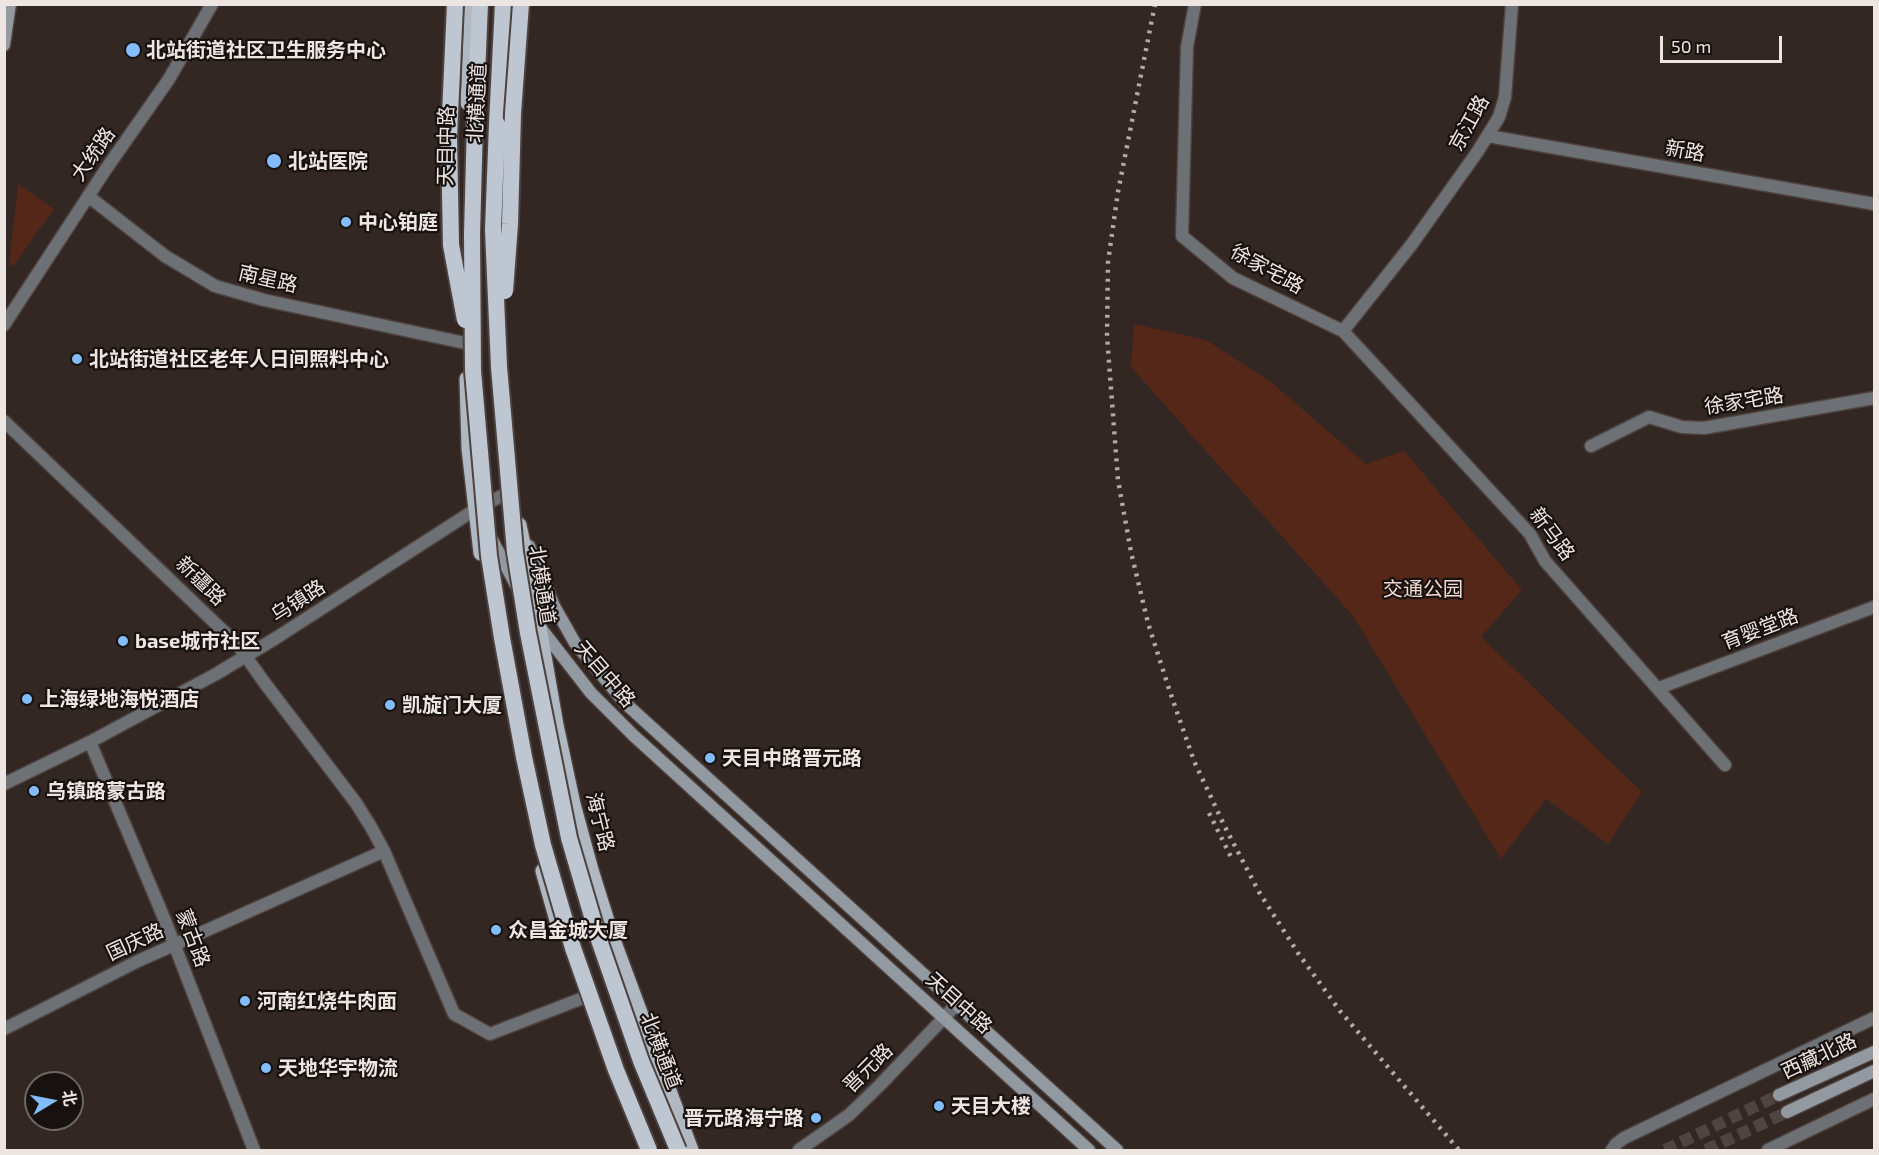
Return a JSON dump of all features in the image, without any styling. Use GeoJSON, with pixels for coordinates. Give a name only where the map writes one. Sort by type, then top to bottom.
{"type":"FeatureCollection","features":[{"type":"Feature","properties":{"kind":"highway"},"geometry":{"type":"LineString","coordinates":[[455,4],[449,137],[451,245],[473,371]]}},
{"type":"Feature","properties":{"kind":"highway","name":"北横通道"},"geometry":{"type":"LineString","coordinates":[[480,4],[472,234],[473,371],[489,556],[522,747],[543,845],[581,970],[616,1070],[649,1150]]}},
{"type":"Feature","properties":{"kind":"highway","name":"北横通道"},"geometry":{"type":"LineString","coordinates":[[503,4],[493,230],[499,367],[515,552],[546,730],[569,838],[618,995],[641,1060],[678,1150]]}},
{"type":"Feature","properties":{"kind":"highway"},"geometry":{"type":"LineString","coordinates":[[499,367],[510,224],[513,113],[521,4]]}},
{"type":"Feature","properties":{"kind":"main road"},"geometry":{"type":"LineString","coordinates":[[4,45],[10,4]]}},
{"type":"Feature","properties":{"kind":"main road","name":"天目中路"},"geometry":{"type":"LineString","coordinates":[[472,4],[468,99],[465,343],[469,449],[476,509],[538,624],[591,693],[626,729],[1089,1150]]}},
{"type":"Feature","properties":{"kind":"main road","name":"天目中路"},"geometry":{"type":"LineString","coordinates":[[512,4],[501,248],[511,492],[537,568],[554,606],[575,643],[606,682],[645,722],[1117,1150]]}},
{"type":"Feature","properties":{"kind":"main road","name":"海宁路"},"geometry":{"type":"LineString","coordinates":[[511,492],[530,576],[556,725],[573,804],[591,870],[612,937],[691,1150]]}},
{"type":"Feature","properties":{"kind":"main road"},"geometry":{"type":"LineString","coordinates":[[476,509],[493,628],[530,816],[550,900],[583,998],[640,1150]]}},
{"type":"Feature","properties":{"kind":"main road","name":"西藏北路"},"geometry":{"type":"LineString","coordinates":[[1779,1095],[1875,1052]]}},
{"type":"Feature","properties":{"kind":"main road","name":"西藏北路"},"geometry":{"type":"LineString","coordinates":[[1787,1112],[1875,1071]]}},
{"type":"Feature","properties":{"kind":"street","name":"大统路"},"geometry":{"type":"LineString","coordinates":[[4,325],[88,196],[169,79],[212,4]]}},
{"type":"Feature","properties":{"kind":"street","name":"徐家宅路"},"geometry":{"type":"LineString","coordinates":[[1195,4],[1187,47],[1182,236],[1233,278],[1343,331]]}},
{"type":"Feature","properties":{"kind":"street","name":"京江路"},"geometry":{"type":"LineString","coordinates":[[1343,331],[1412,244],[1499,117],[1505,97],[1512,4]]}},
{"type":"Feature","properties":{"kind":"street","name":"新路"},"geometry":{"type":"LineString","coordinates":[[1488,136],[1875,204]]}},
{"type":"Feature","properties":{"kind":"street","name":"南星路"},"geometry":{"type":"LineString","coordinates":[[88,196],[165,256],[215,286],[264,300],[465,343]]}},
{"type":"Feature","properties":{"kind":"street","name":"新马路"},"geometry":{"type":"LineString","coordinates":[[1343,331],[1530,534],[1545,561],[1725,765]]}},
{"type":"Feature","properties":{"kind":"street","name":"徐家宅路"},"geometry":{"type":"LineString","coordinates":[[1591,446],[1649,417],[1682,427],[1704,428],[1875,398]]}},
{"type":"Feature","properties":{"kind":"street","name":"新疆路"},"geometry":{"type":"LineString","coordinates":[[4,421],[226,631],[246,656],[356,803],[384,851],[454,1014],[489,1034],[583,998]]}},
{"type":"Feature","properties":{"kind":"street","name":"乌镇路"},"geometry":{"type":"LineString","coordinates":[[4,784],[90,741],[246,656],[476,509],[511,492]]}},
{"type":"Feature","properties":{"kind":"street","name":"育婴堂路"},"geometry":{"type":"LineString","coordinates":[[1659,688],[1875,607]]}},
{"type":"Feature","properties":{"kind":"street","name":"蒙古路"},"geometry":{"type":"LineString","coordinates":[[90,741],[174,945],[254,1150]]}},
{"type":"Feature","properties":{"kind":"street","name":"国庆路"},"geometry":{"type":"LineString","coordinates":[[4,1029],[174,945],[384,851]]}},
{"type":"Feature","properties":{"kind":"street","name":"晋元路"},"geometry":{"type":"LineString","coordinates":[[800,1150],[849,1114],[880,1086],[957,1004]]}},
{"type":"Feature","properties":{"kind":"street"},"geometry":{"type":"LineString","coordinates":[[1612,1150],[1624,1138],[1875,1018]]}},
{"type":"Feature","properties":{"kind":"street"},"geometry":{"type":"LineString","coordinates":[[1768,1150],[1875,1099]]}},
{"type":"Feature","properties":{"kind":"green space"},"geometry":{"type":"Polygon","coordinates":[[[18,184],[54,209],[14,265],[9,265],[18,184]]]}},
{"type":"Feature","properties":{"kind":"green space","name":"交通公园"},"geometry":{"type":"Polygon","coordinates":[[[1134,324],[1206,340],[1271,382],[1366,464],[1404,451],[1522,590],[1481,637],[1642,792],[1608,844],[1546,799],[1501,859],[1353,616],[1131,367],[1134,324]]]}},
{"type":"Feature","properties":{"kind":"tunnel"},"geometry":{"type":"LineString","coordinates":[[1665,1150],[1779,1095]]}},
{"type":"Feature","properties":{"kind":"tunnel"},"geometry":{"type":"LineString","coordinates":[[1706,1150],[1787,1112]]}},
{"type":"Feature","properties":{"kind":"railway"},"geometry":{"type":"LineString","coordinates":[[1155,4],[1118,192],[1108,262],[1107,336],[1118,480],[1131,552],[1148,623],[1194,761],[1259,892],[1298,953],[1340,1011],[1459,1150]]}},
{"type":"Feature","properties":{"kind":"railway"},"geometry":{"type":"LineString","coordinates":[[1209,813],[1233,861]]}},
{"type":"Feature","properties":{"kind":"place","name":"北站街道社区卫生服务中心"},"geometry":{"type":"Point","coordinates":[133,50]}},
{"type":"Feature","properties":{"kind":"place","name":"北站医院"},"geometry":{"type":"Point","coordinates":[274,161]}},
{"type":"Feature","properties":{"kind":"place","name":"中心铂庭"},"geometry":{"type":"Point","coordinates":[346,222]}},
{"type":"Feature","properties":{"kind":"place","name":"北站街道社区老年人日间照料中心"},"geometry":{"type":"Point","coordinates":[77,359]}},
{"type":"Feature","properties":{"kind":"place","name":"base城市社区"},"geometry":{"type":"Point","coordinates":[123,641]}},
{"type":"Feature","properties":{"kind":"place","name":"上海绿地海悦酒店"},"geometry":{"type":"Point","coordinates":[27,699]}},
{"type":"Feature","properties":{"kind":"place","name":"凯旋门大厦"},"geometry":{"type":"Point","coordinates":[390,705]}},
{"type":"Feature","properties":{"kind":"place","name":"天目中路晋元路"},"geometry":{"type":"Point","coordinates":[710,758]}},
{"type":"Feature","properties":{"kind":"place","name":"乌镇路蒙古路"},"geometry":{"type":"Point","coordinates":[34,791]}},
{"type":"Feature","properties":{"kind":"place","name":"众昌金城大厦"},"geometry":{"type":"Point","coordinates":[496,930]}},
{"type":"Feature","properties":{"kind":"place","name":"河南红烧牛肉面"},"geometry":{"type":"Point","coordinates":[245,1001]}},
{"type":"Feature","properties":{"kind":"place","name":"天地华宇物流"},"geometry":{"type":"Point","coordinates":[266,1068]}},
{"type":"Feature","properties":{"kind":"place","name":"天目大楼"},"geometry":{"type":"Point","coordinates":[939,1106]}},
{"type":"Feature","properties":{"kind":"place","name":"晋元路海宁路"},"geometry":{"type":"Point","coordinates":[816,1118]}}]}
